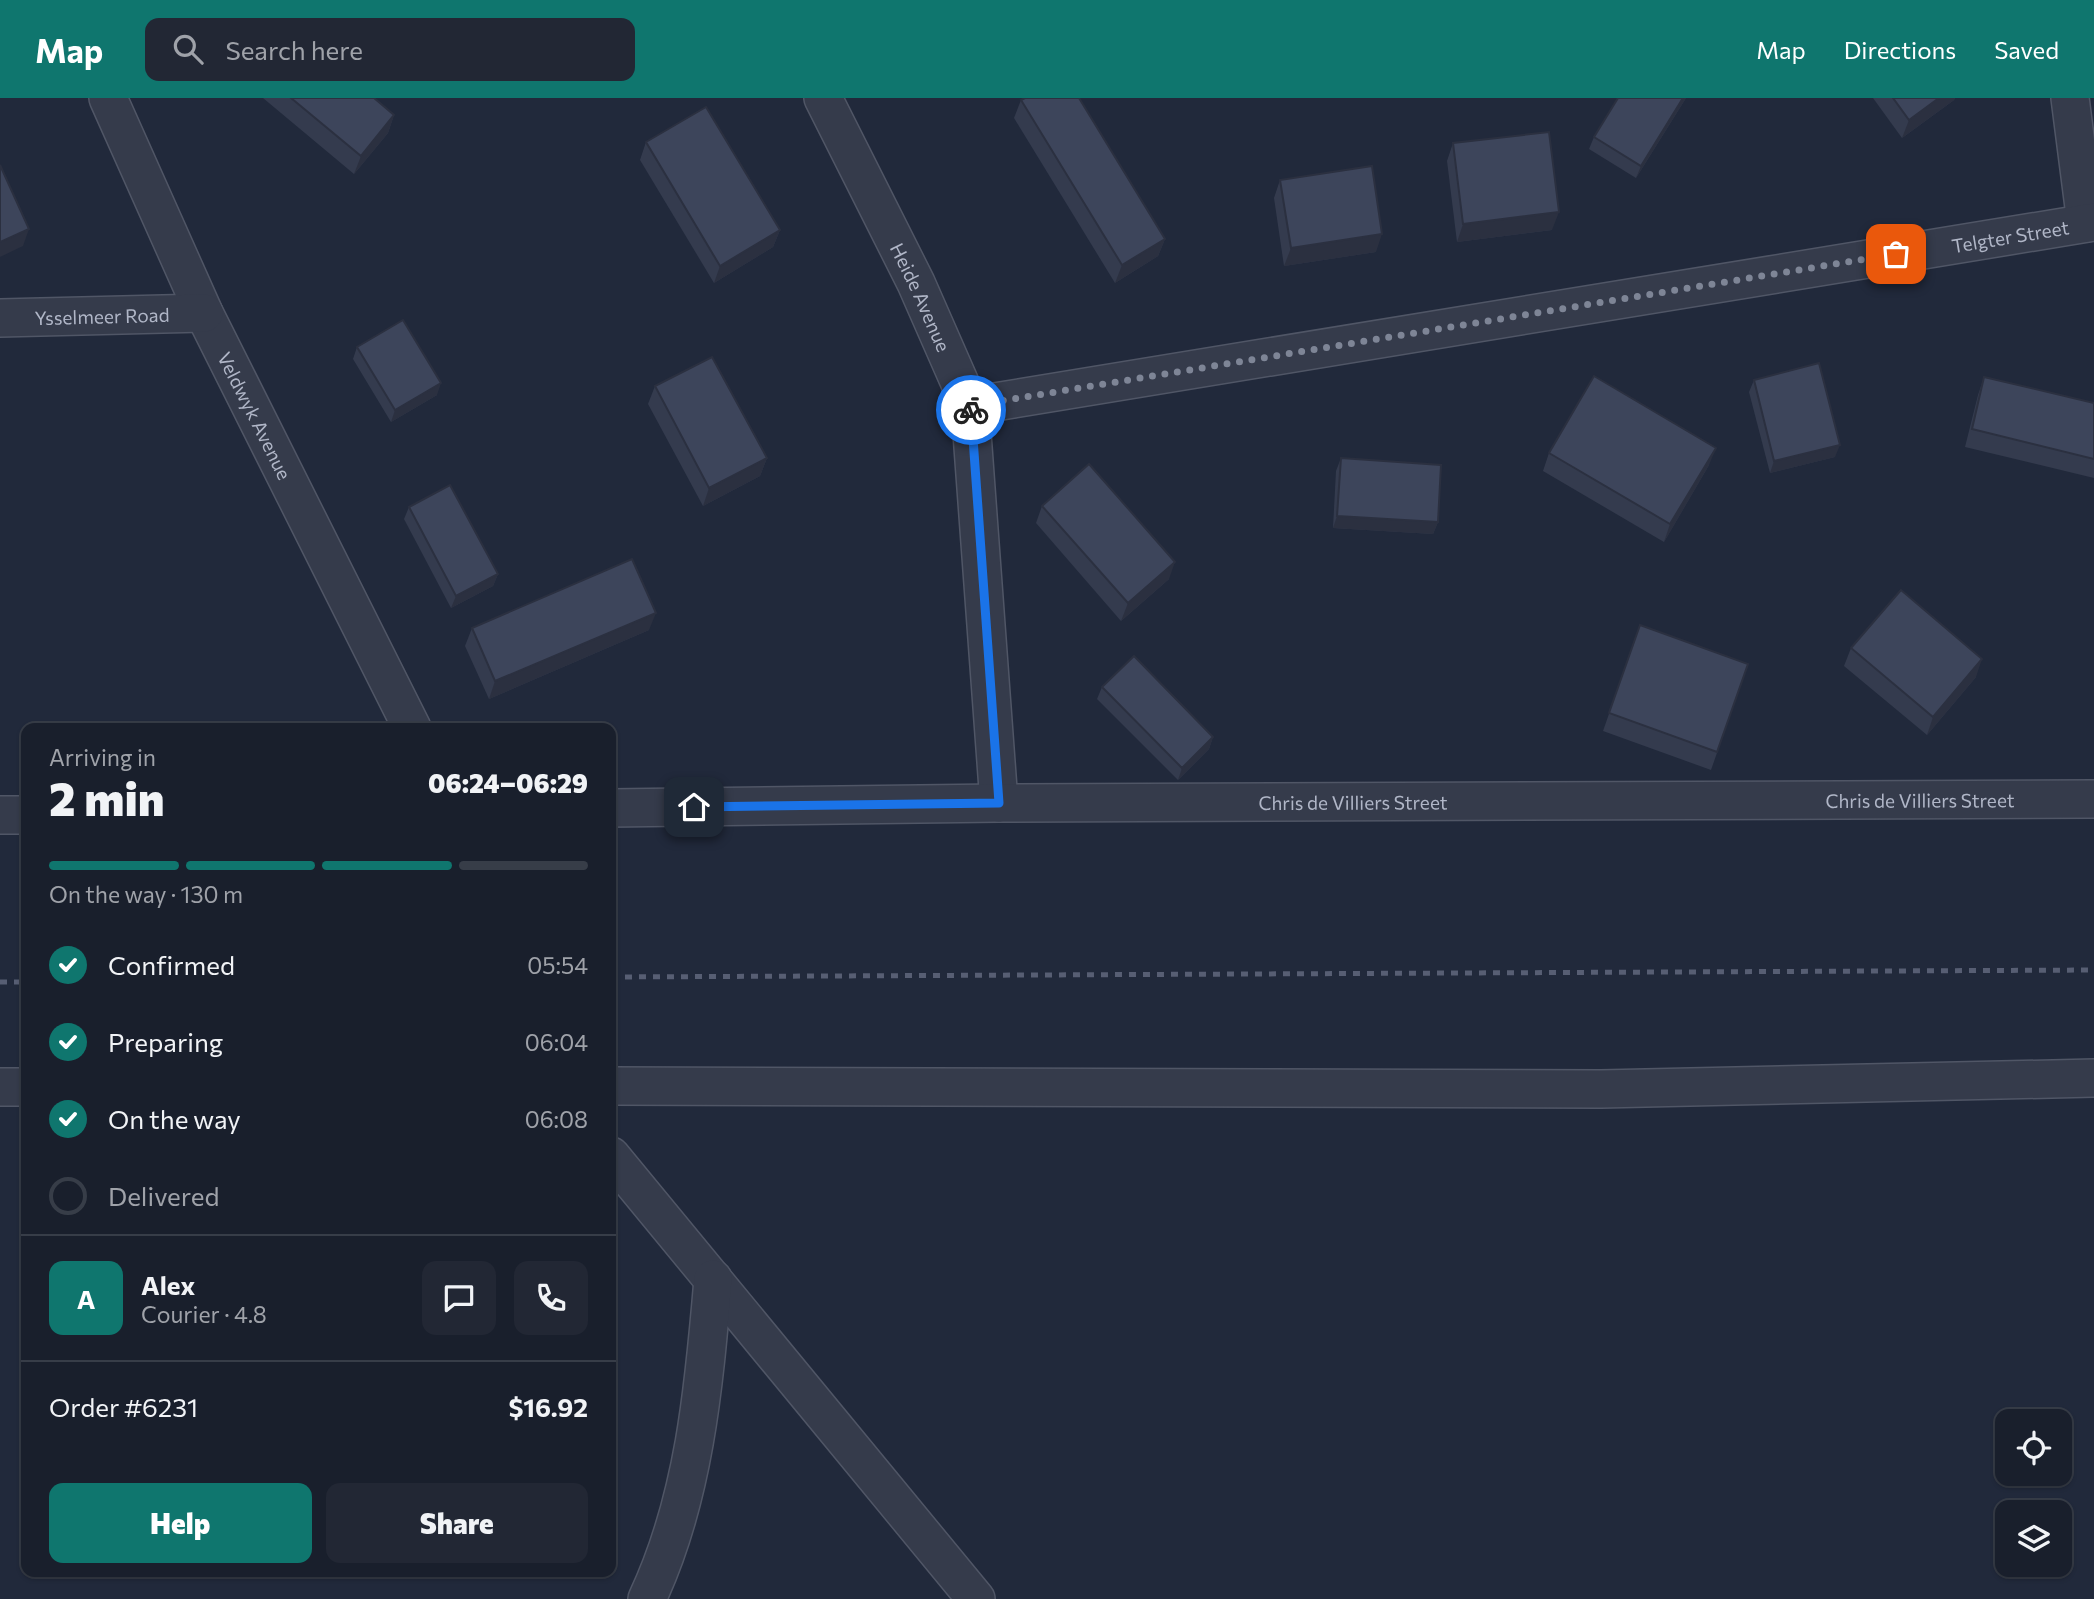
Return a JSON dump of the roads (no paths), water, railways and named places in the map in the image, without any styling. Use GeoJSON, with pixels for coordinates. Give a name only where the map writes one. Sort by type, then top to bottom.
{"type":"FeatureCollection","features":[{"type":"Feature","properties":{"kind":"street","name":"Veldwyk Avenue"},"geometry":{"type":"LineString","coordinates":[[108,98],[204,313],[409,723]]}},
{"type":"Feature","properties":{"kind":"street","name":"Heide Avenue"},"geometry":{"type":"LineString","coordinates":[[823,98],[916,283],[970,406],[999,803]]}},
{"type":"Feature","properties":{"kind":"street"},"geometry":{"type":"LineString","coordinates":[[2070,98],[2090,222]]}},
{"type":"Feature","properties":{"kind":"street","name":"Telgter Street"},"geometry":{"type":"LineString","coordinates":[[970,406],[2090,222]]}},
{"type":"Feature","properties":{"kind":"street","name":"Ysselmeer Road"},"geometry":{"type":"LineString","coordinates":[[0,318],[204,313]]}},
{"type":"Feature","properties":{"kind":"street","name":"Chris de Villiers Street"},"geometry":{"type":"LineString","coordinates":[[616,808],[999,803],[2094,799]]}},
{"type":"Feature","properties":{"kind":"street"},"geometry":{"type":"LineString","coordinates":[[0,815],[21,815]]}},
{"type":"Feature","properties":{"kind":"street"},"geometry":{"type":"LineString","coordinates":[[616,1086],[1601,1089],[2094,1077]]}},
{"type":"Feature","properties":{"kind":"street"},"geometry":{"type":"LineString","coordinates":[[0,1087],[21,1087]]}},
{"type":"Feature","properties":{"kind":"street"},"geometry":{"type":"LineString","coordinates":[[616,1162],[976,1599]]}},
{"type":"Feature","properties":{"kind":"street"},"geometry":{"type":"LineString","coordinates":[[647,1599],[674,1533],[692,1459],[705,1370],[713,1279]]}},
{"type":"Feature","properties":{"kind":"railway"},"geometry":{"type":"LineString","coordinates":[[616,977],[2094,970]]}},
{"type":"Feature","properties":{"kind":"railway"},"geometry":{"type":"LineString","coordinates":[[0,982],[21,982]]}}]}
